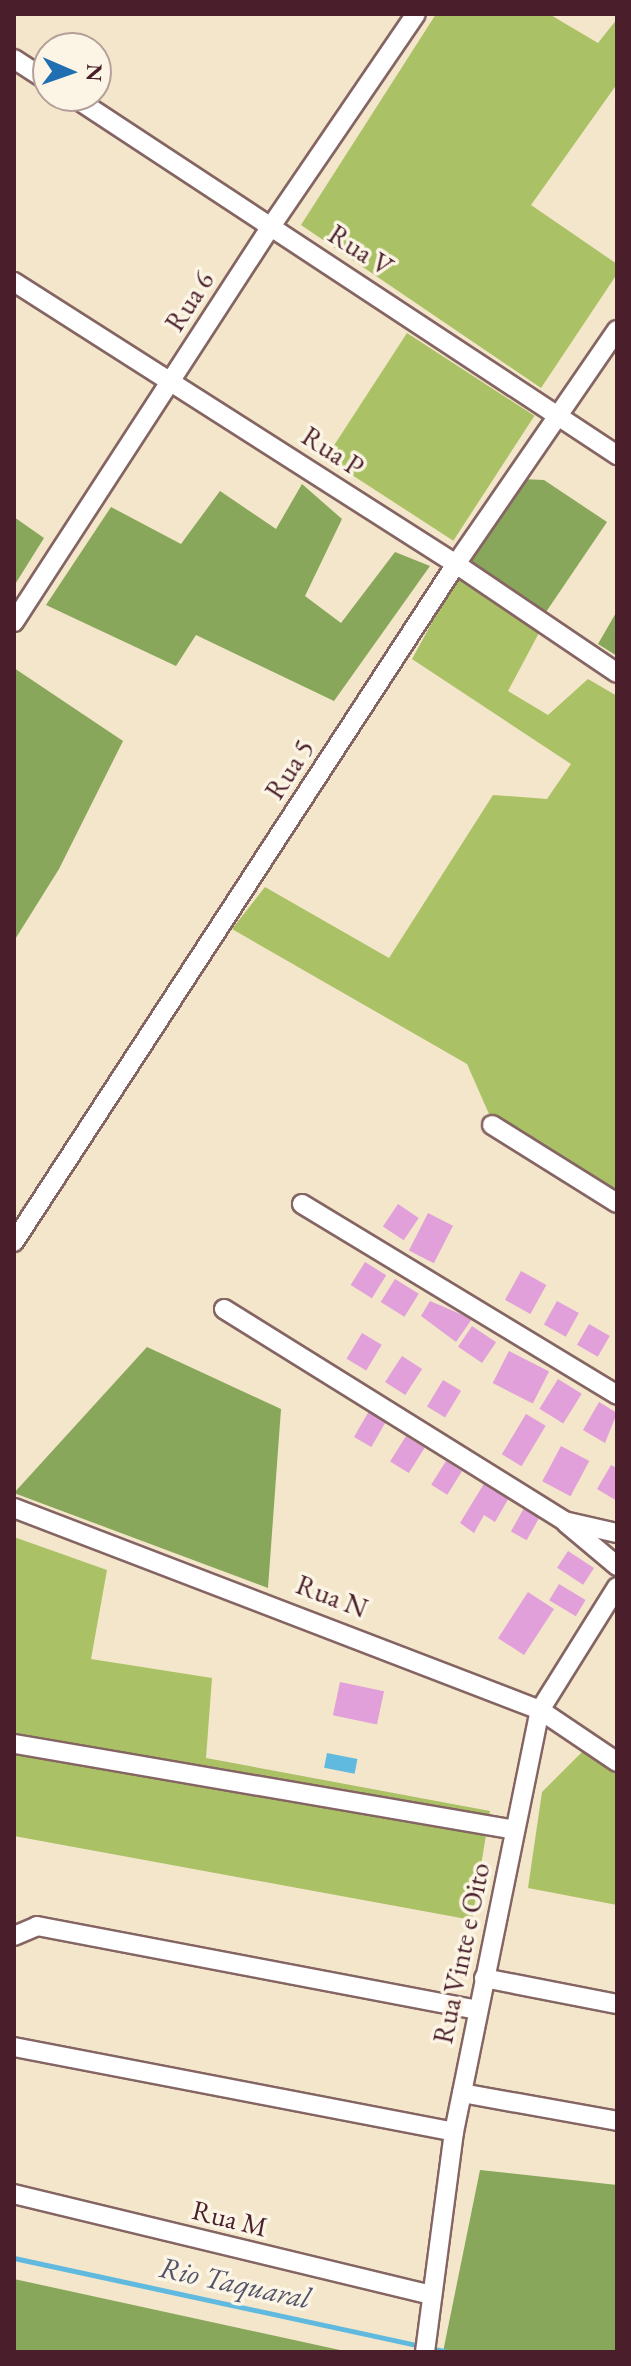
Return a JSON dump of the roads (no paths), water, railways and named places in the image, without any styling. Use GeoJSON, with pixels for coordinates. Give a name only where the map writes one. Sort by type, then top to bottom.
{"type":"FeatureCollection","features":[{"type":"Feature","properties":{"kind":"street","name":"Rua 6"},"geometry":{"type":"LineString","coordinates":[[14,622],[272,225],[416,14]]}},
{"type":"Feature","properties":{"kind":"street"},"geometry":{"type":"LineString","coordinates":[[14,59],[32,71]]}},
{"type":"Feature","properties":{"kind":"street","name":"Rua V"},"geometry":{"type":"LineString","coordinates":[[97,112],[617,455]]}},
{"type":"Feature","properties":{"kind":"street","name":"Rua P"},"geometry":{"type":"LineString","coordinates":[[14,282],[456,564],[617,673]]}},
{"type":"Feature","properties":{"kind":"street","name":"Rua 5"},"geometry":{"type":"LineString","coordinates":[[14,1242],[456,564],[617,330]]}},
{"type":"Feature","properties":{"kind":"street"},"geometry":{"type":"LineString","coordinates":[[492,1125],[617,1203]]}},
{"type":"Feature","properties":{"kind":"street"},"geometry":{"type":"LineString","coordinates":[[302,1204],[617,1395]]}},
{"type":"Feature","properties":{"kind":"street"},"geometry":{"type":"LineString","coordinates":[[224,1309],[564,1521],[617,1566]]}},
{"type":"Feature","properties":{"kind":"street","name":"Rua N"},"geometry":{"type":"LineString","coordinates":[[14,1508],[341,1629],[540,1710],[617,1762]]}},
{"type":"Feature","properties":{"kind":"street"},"geometry":{"type":"LineString","coordinates":[[564,1521],[617,1533]]}},
{"type":"Feature","properties":{"kind":"street","name":"Rua Vinte e Oito"},"geometry":{"type":"LineString","coordinates":[[425,2348],[454,2132],[540,1710],[617,1587]]}},
{"type":"Feature","properties":{"kind":"street"},"geometry":{"type":"LineString","coordinates":[[15,1744],[515,1830]]}},
{"type":"Feature","properties":{"kind":"street"},"geometry":{"type":"LineString","coordinates":[[14,1936],[37,1926],[477,2010]]}},
{"type":"Feature","properties":{"kind":"street"},"geometry":{"type":"LineString","coordinates":[[484,1978],[617,2004]]}},
{"type":"Feature","properties":{"kind":"street"},"geometry":{"type":"LineString","coordinates":[[14,2047],[454,2132]]}},
{"type":"Feature","properties":{"kind":"street"},"geometry":{"type":"LineString","coordinates":[[462,2093],[617,2121]]}},
{"type":"Feature","properties":{"kind":"street","name":"Rua M"},"geometry":{"type":"LineString","coordinates":[[14,2194],[432,2295]]}},
{"type":"Feature","properties":{"kind":"water"},"geometry":{"type":"Polygon","coordinates":[[[327,1753],[357,1759],[355,1774],[324,1768],[327,1753]]]}},
{"type":"Feature","properties":{"kind":"waterway","name":"Rio Taquaral"},"geometry":{"type":"LineString","coordinates":[[14,2258],[447,2352]]}}]}
